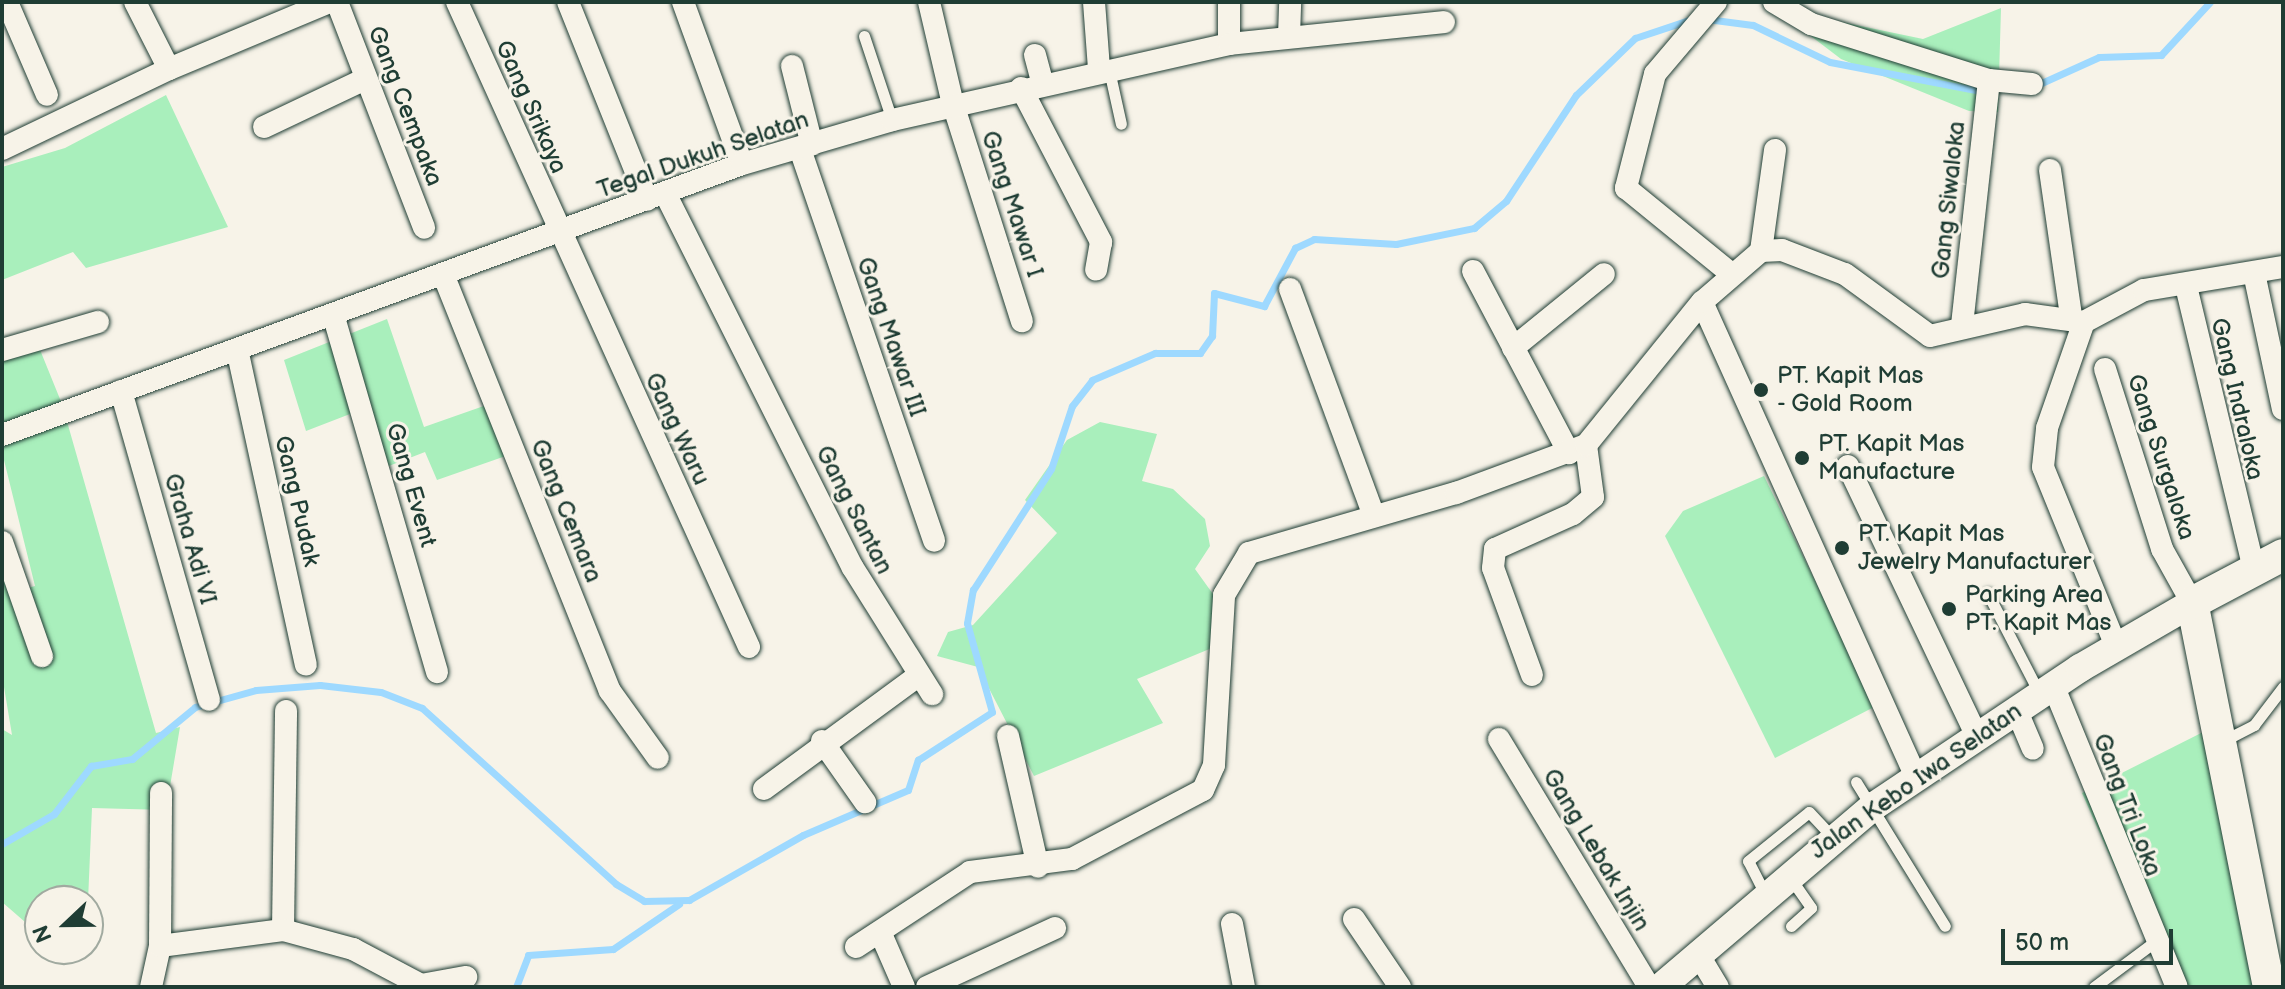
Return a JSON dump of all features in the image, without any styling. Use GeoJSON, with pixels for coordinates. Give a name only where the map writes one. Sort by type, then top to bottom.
{"type":"FeatureCollection","features":[{"type":"Feature","properties":{"kind":"main road"},"geometry":{"type":"LineString","coordinates":[[2269,987],[2192,603],[2283,555]]}},
{"type":"Feature","properties":{"kind":"street"},"geometry":{"type":"LineString","coordinates":[[7,2],[47,95]]}},
{"type":"Feature","properties":{"kind":"street"},"geometry":{"type":"LineString","coordinates":[[135,2],[162,60]]}},
{"type":"Feature","properties":{"kind":"street"},"geometry":{"type":"LineString","coordinates":[[2,149],[162,60],[329,2]]}},
{"type":"Feature","properties":{"kind":"street","name":"Gang Cempaka"},"geometry":{"type":"LineString","coordinates":[[337,2],[424,228]]}},
{"type":"Feature","properties":{"kind":"street","name":"Gang Srikaya"},"geometry":{"type":"LineString","coordinates":[[457,2],[558,232]]}},
{"type":"Feature","properties":{"kind":"street","name":"Gang Santan"},"geometry":{"type":"LineString","coordinates":[[568,2],[656,196],[827,519],[932,694]]}},
{"type":"Feature","properties":{"kind":"street"},"geometry":{"type":"LineString","coordinates":[[683,2],[742,164]]}},
{"type":"Feature","properties":{"kind":"street","name":"Gang Mawar I"},"geometry":{"type":"LineString","coordinates":[[929,2],[953,104],[1022,321]]}},
{"type":"Feature","properties":{"kind":"street"},"geometry":{"type":"LineString","coordinates":[[1094,2],[1103,68]]}},
{"type":"Feature","properties":{"kind":"street"},"geometry":{"type":"LineString","coordinates":[[1229,2],[1229,44]]}},
{"type":"Feature","properties":{"kind":"street"},"geometry":{"type":"LineString","coordinates":[[1289,36],[1290,2]]}},
{"type":"Feature","properties":{"kind":"street"},"geometry":{"type":"LineString","coordinates":[[1716,2],[1655,74],[1626,188],[1729,272]]}},
{"type":"Feature","properties":{"kind":"street"},"geometry":{"type":"LineString","coordinates":[[1774,2],[1811,24],[1989,80],[2032,84]]}},
{"type":"Feature","properties":{"kind":"street","name":"Tegal Dukuh Selatan"},"geometry":{"type":"LineString","coordinates":[[2,435],[742,164],[892,120],[1103,68],[1229,44],[1444,22]]}},
{"type":"Feature","properties":{"kind":"street"},"geometry":{"type":"LineString","coordinates":[[1035,55],[1032,85],[1101,242],[1096,270]]}},
{"type":"Feature","properties":{"kind":"street","name":"Gang Mawar III"},"geometry":{"type":"LineString","coordinates":[[792,66],[806,147],[934,541]]}},
{"type":"Feature","properties":{"kind":"street"},"geometry":{"type":"LineString","coordinates":[[264,127],[365,79]]}},
{"type":"Feature","properties":{"kind":"street","name":"Gang Siwaloka"},"geometry":{"type":"LineString","coordinates":[[1962,325],[1989,80]]}},
{"type":"Feature","properties":{"kind":"street"},"geometry":{"type":"LineString","coordinates":[[1761,251],[1775,150]]}},
{"type":"Feature","properties":{"kind":"street"},"geometry":{"type":"LineString","coordinates":[[2050,170],[2078,319],[2047,428],[2043,467],[2116,646]]}},
{"type":"Feature","properties":{"kind":"street","name":"Gang Waru"},"geometry":{"type":"LineString","coordinates":[[558,232],[749,647]]}},
{"type":"Feature","properties":{"kind":"street"},"geometry":{"type":"LineString","coordinates":[[856,947],[881,934],[970,872],[1038,867],[1084,853],[1212,780],[1228,581],[1249,553],[1295,535],[1374,516],[1577,449],[1729,272],[1761,251],[1782,250],[1845,274],[1930,336],[1962,325],[2025,314],[2078,319],[2144,290],[2186,286],[2283,267]]}},
{"type":"Feature","properties":{"kind":"street"},"geometry":{"type":"LineString","coordinates":[[1473,271],[1513,348],[1577,449],[1593,497],[1573,514],[1495,549],[1493,568],[1532,675]]}},
{"type":"Feature","properties":{"kind":"street"},"geometry":{"type":"LineString","coordinates":[[2254,273],[2283,409]]}},
{"type":"Feature","properties":{"kind":"street","name":"Gang Cemara"},"geometry":{"type":"LineString","coordinates":[[443,274],[610,691],[658,758]]}},
{"type":"Feature","properties":{"kind":"street"},"geometry":{"type":"LineString","coordinates":[[1513,348],[1604,274]]}},
{"type":"Feature","properties":{"kind":"street","name":"Gang Indraloka"},"geometry":{"type":"LineString","coordinates":[[2186,286],[2254,570]]}},
{"type":"Feature","properties":{"kind":"street"},"geometry":{"type":"LineString","coordinates":[[1290,289],[1374,516]]}},
{"type":"Feature","properties":{"kind":"street"},"geometry":{"type":"LineString","coordinates":[[1702,302],[1916,777]]}},
{"type":"Feature","properties":{"kind":"street","name":"Gang Event"},"geometry":{"type":"LineString","coordinates":[[333,314],[437,672]]}},
{"type":"Feature","properties":{"kind":"street"},"geometry":{"type":"LineString","coordinates":[[2,350],[98,322]]}},
{"type":"Feature","properties":{"kind":"street","name":"Gang Pudak"},"geometry":{"type":"LineString","coordinates":[[237,349],[306,665]]}},
{"type":"Feature","properties":{"kind":"street","name":"Gang Surgaloka"},"geometry":{"type":"LineString","coordinates":[[2105,369],[2162,549],[2192,603]]}},
{"type":"Feature","properties":{"kind":"street","name":"Graha Adi VI"},"geometry":{"type":"LineString","coordinates":[[121,391],[209,700]]}},
{"type":"Feature","properties":{"kind":"street"},"geometry":{"type":"LineString","coordinates":[[1848,466],[1977,737]]}},
{"type":"Feature","properties":{"kind":"street"},"geometry":{"type":"LineString","coordinates":[[2,542],[42,656]]}},
{"type":"Feature","properties":{"kind":"street","name":"Jalan Kebo Iwa Selatan"},"geometry":{"type":"LineString","coordinates":[[1661,987],[1787,874],[1874,806],[2036,696],[2192,603]]}},
{"type":"Feature","properties":{"kind":"street"},"geometry":{"type":"LineString","coordinates":[[764,789],[822,741],[919,675]]}},
{"type":"Feature","properties":{"kind":"street"},"geometry":{"type":"LineString","coordinates":[[2033,749],[2036,696]]}},
{"type":"Feature","properties":{"kind":"street","name":"Gang Tri Loka"},"geometry":{"type":"LineString","coordinates":[[2036,696],[2153,943],[2177,987]]}},
{"type":"Feature","properties":{"kind":"street"},"geometry":{"type":"LineString","coordinates":[[283,930],[286,711]]}},
{"type":"Feature","properties":{"kind":"street"},"geometry":{"type":"LineString","coordinates":[[1008,736],[1038,867]]}},
{"type":"Feature","properties":{"kind":"street","name":"Gang Lebak Injin"},"geometry":{"type":"LineString","coordinates":[[1499,739],[1649,987]]}},
{"type":"Feature","properties":{"kind":"street"},"geometry":{"type":"LineString","coordinates":[[822,741],[865,802]]}},
{"type":"Feature","properties":{"kind":"street"},"geometry":{"type":"LineString","coordinates":[[151,987],[160,946],[161,793]]}},
{"type":"Feature","properties":{"kind":"street"},"geometry":{"type":"LineString","coordinates":[[1354,919],[1400,987]]}},
{"type":"Feature","properties":{"kind":"street"},"geometry":{"type":"LineString","coordinates":[[1232,924],[1244,987]]}},
{"type":"Feature","properties":{"kind":"street"},"geometry":{"type":"LineString","coordinates":[[927,987],[1055,928]]}},
{"type":"Feature","properties":{"kind":"street"},"geometry":{"type":"LineString","coordinates":[[160,946],[283,930],[353,949],[421,985],[466,977]]}},
{"type":"Feature","properties":{"kind":"street"},"geometry":{"type":"LineString","coordinates":[[881,934],[904,987]]}},
{"type":"Feature","properties":{"kind":"street"},"geometry":{"type":"LineString","coordinates":[[1698,954],[1718,987]]}},
{"type":"Feature","properties":{"kind":"lane"},"geometry":{"type":"LineString","coordinates":[[864,36],[892,120]]}},
{"type":"Feature","properties":{"kind":"lane"},"geometry":{"type":"LineString","coordinates":[[1103,68],[1121,124]]}},
{"type":"Feature","properties":{"kind":"lane"},"geometry":{"type":"LineString","coordinates":[[1988,594],[2036,696]]}},
{"type":"Feature","properties":{"kind":"lane"},"geometry":{"type":"LineString","coordinates":[[2221,742],[2254,725],[2283,687]]}},
{"type":"Feature","properties":{"kind":"lane"},"geometry":{"type":"LineString","coordinates":[[1856,782],[1874,806],[1945,926]]}},
{"type":"Feature","properties":{"kind":"lane"},"geometry":{"type":"LineString","coordinates":[[1765,894],[1748,861],[1809,812],[1832,837]]}},
{"type":"Feature","properties":{"kind":"lane"},"geometry":{"type":"LineString","coordinates":[[1787,874],[1811,908],[1791,926]]}},
{"type":"Feature","properties":{"kind":"lane"},"geometry":{"type":"LineString","coordinates":[[2094,987],[2153,943]]}},
{"type":"Feature","properties":{"kind":"green space"},"geometry":{"type":"Polygon","coordinates":[[[1774,8],[1923,39],[2001,8],[1998,112],[1969,111],[1841,59],[1774,8]]]}},
{"type":"Feature","properties":{"kind":"green space"},"geometry":{"type":"Polygon","coordinates":[[[166,95],[228,227],[86,268],[73,252],[2,280],[2,167],[65,148],[166,95]]]}},
{"type":"Feature","properties":{"kind":"green space"},"geometry":{"type":"Polygon","coordinates":[[[387,319],[424,427],[498,401],[517,452],[437,480],[425,452],[381,469],[363,409],[306,431],[284,360],[387,319]]]}},
{"type":"Feature","properties":{"kind":"green space"},"geometry":{"type":"Polygon","coordinates":[[[32,330],[62,404],[156,733],[180,727],[166,810],[92,808],[89,885],[24,885],[24,921],[2,902],[2,729],[12,735],[2,675],[2,554],[13,592],[35,586],[2,452],[2,342],[32,330]]]}},
{"type":"Feature","properties":{"kind":"green space"},"geometry":{"type":"Polygon","coordinates":[[[1100,422],[1157,434],[1142,481],[1173,489],[1205,519],[1210,546],[1195,569],[1228,615],[1224,643],[1137,679],[1163,723],[1034,776],[978,667],[937,656],[948,632],[973,625],[1057,533],[1025,500],[1067,440],[1100,422]]]}},
{"type":"Feature","properties":{"kind":"green space"},"geometry":{"type":"Polygon","coordinates":[[[1764,476],[1876,706],[1775,758],[1665,536],[1683,511],[1764,476]]]}},
{"type":"Feature","properties":{"kind":"green space"},"geometry":{"type":"Polygon","coordinates":[[[2223,722],[2276,987],[2168,987],[2082,793],[2223,722]]]}},
{"type":"Feature","properties":{"kind":"waterway"},"geometry":{"type":"LineString","coordinates":[[2037,85],[2099,57],[2161,55],[2210,2]]}},
{"type":"Feature","properties":{"kind":"waterway"},"geometry":{"type":"LineString","coordinates":[[2,844],[54,814],[91,766],[132,759],[195,707],[256,690],[320,685],[381,692],[422,708],[616,884],[644,901],[689,900],[803,835],[908,790],[918,760],[992,712],[967,623],[973,590],[1051,469],[1072,406],[1092,380],[1155,353],[1200,353],[1212,336],[1214,293],[1264,306],[1295,248],[1314,239],[1396,244],[1474,228],[1506,201],[1576,95],[1635,38],[1695,18]]}},
{"type":"Feature","properties":{"kind":"waterway"},"geometry":{"type":"LineString","coordinates":[[1707,19],[1753,25],[1830,62],[1986,92]]}},
{"type":"Feature","properties":{"kind":"waterway"},"geometry":{"type":"LineString","coordinates":[[516,987],[528,955],[613,949],[679,904]]}},
{"type":"Feature","properties":{"kind":"place","name":"PT. Kapit Mas - Gold Room"},"geometry":{"type":"Point","coordinates":[1761,390]}},
{"type":"Feature","properties":{"kind":"place","name":"PT. Kapit Mas Manufacture"},"geometry":{"type":"Point","coordinates":[1802,458]}},
{"type":"Feature","properties":{"kind":"place","name":"PT. Kapit Mas Jewelry Manufacturer"},"geometry":{"type":"Point","coordinates":[1842,548]}},
{"type":"Feature","properties":{"kind":"place","name":"Parking Area PT. Kapit Mas"},"geometry":{"type":"Point","coordinates":[1949,609]}}]}
